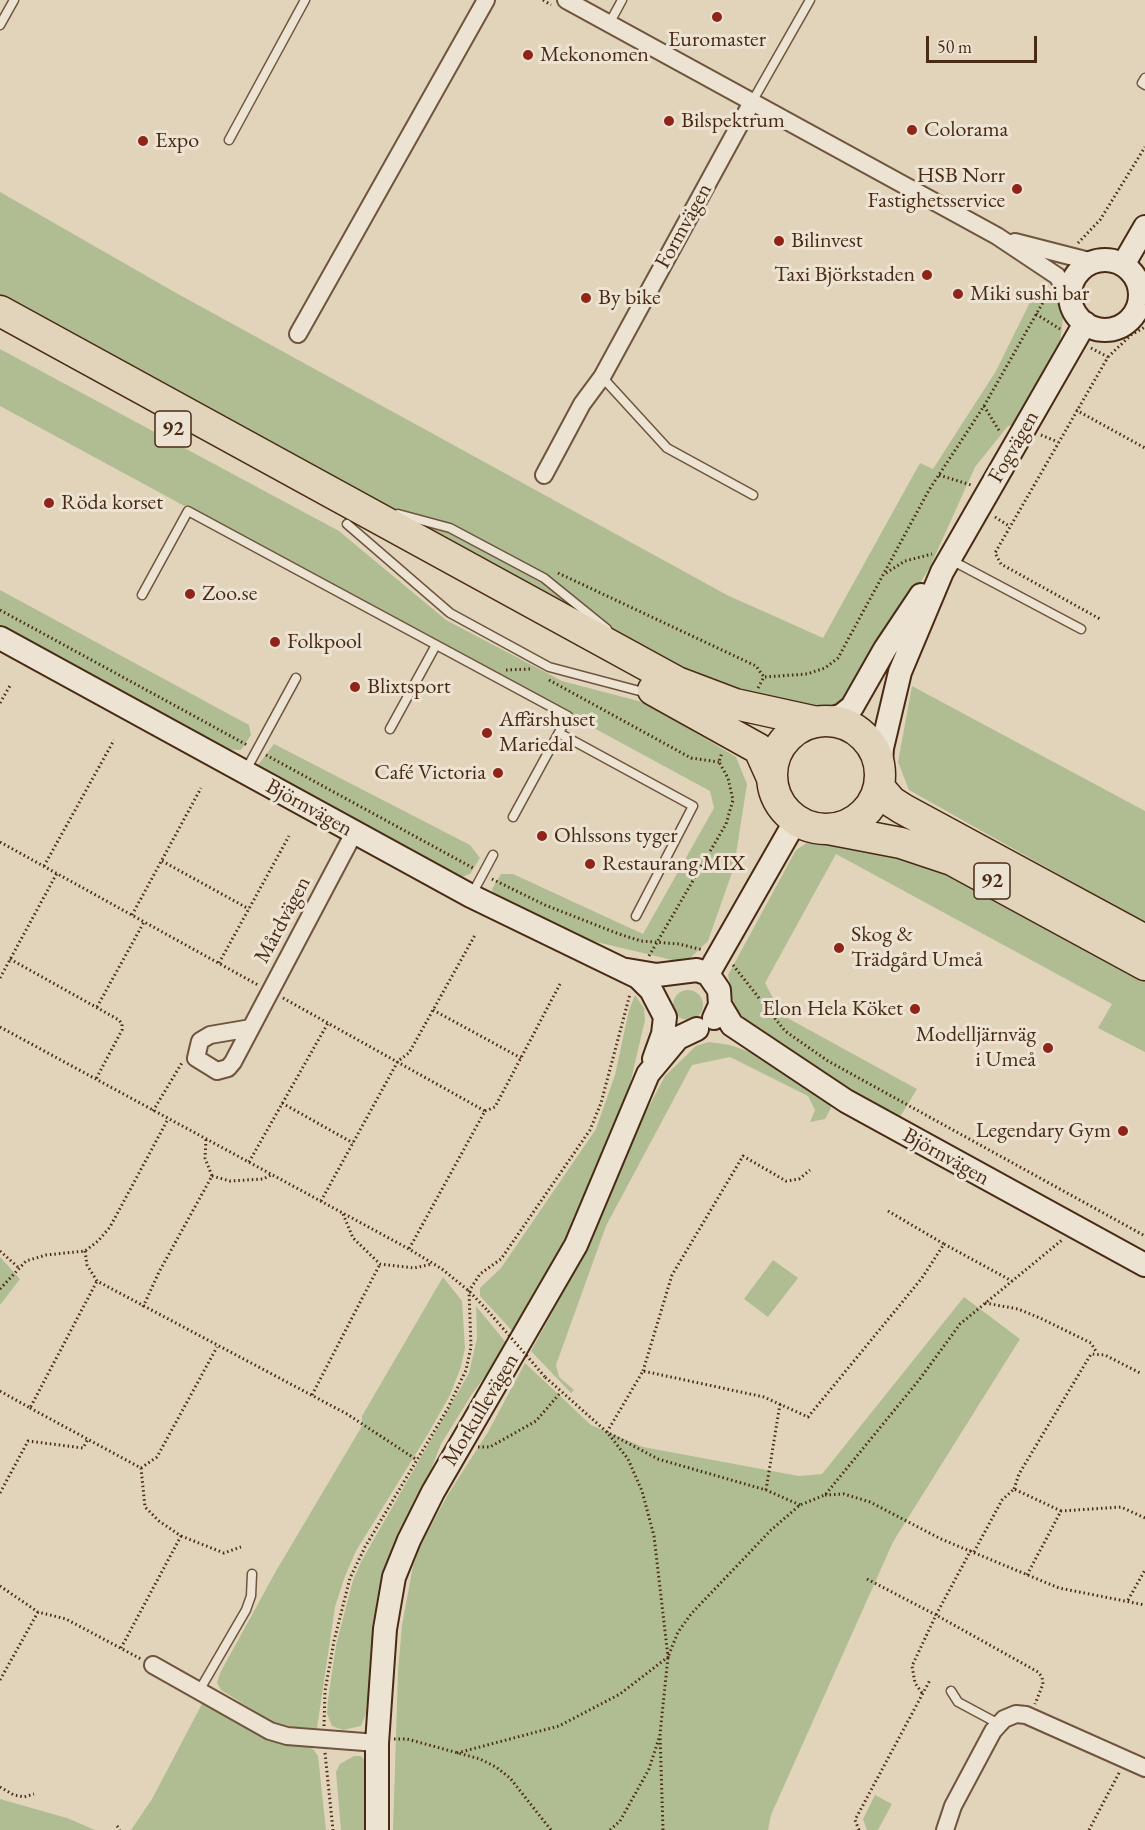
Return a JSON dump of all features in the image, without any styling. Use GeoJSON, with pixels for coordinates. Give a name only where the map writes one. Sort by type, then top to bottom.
{"type":"FeatureCollection","features":[{"type":"Feature","properties":{"kind":"highway","name":"92"},"geometry":{"type":"LineString","coordinates":[[0,310],[333,494],[673,690],[759,749],[772,778]]}},
{"type":"Feature","properties":{"kind":"highway","name":"92"},"geometry":{"type":"LineString","coordinates":[[0,333],[347,524],[673,690],[821,722]]}},
{"type":"Feature","properties":{"kind":"highway"},"geometry":{"type":"LineString","coordinates":[[821,722],[845,725],[866,739],[876,756],[879,782],[871,806],[856,820],[838,828],[811,827],[796,820],[776,797],[772,778],[776,755],[784,741],[802,727],[821,722]]}},
{"type":"Feature","properties":{"kind":"highway","name":"92"},"geometry":{"type":"LineString","coordinates":[[879,782],[892,802],[903,809],[1145,940]]}},
{"type":"Feature","properties":{"kind":"highway","name":"92"},"geometry":{"type":"LineString","coordinates":[[828,829],[901,843],[952,860],[1145,965]]}},
{"type":"Feature","properties":{"kind":"street"},"geometry":{"type":"LineString","coordinates":[[298,334],[486,0]]}},
{"type":"Feature","properties":{"kind":"street"},"geometry":{"type":"LineString","coordinates":[[566,0],[997,236],[1063,285],[1080,330],[1102,331],[1128,322],[1135,313],[1140,298],[1137,281],[1123,265],[1109,260],[1093,262],[1085,266],[1063,285]]}},
{"type":"Feature","properties":{"kind":"street","name":"Formvägen"},"geometry":{"type":"LineString","coordinates":[[544,475],[582,404],[602,377],[752,102]]}},
{"type":"Feature","properties":{"kind":"street"},"geometry":{"type":"LineString","coordinates":[[1123,265],[1145,227]]}},
{"type":"Feature","properties":{"kind":"street"},"geometry":{"type":"LineString","coordinates":[[997,236],[1093,262]]}},
{"type":"Feature","properties":{"kind":"street","name":"Fogvägen"},"geometry":{"type":"LineString","coordinates":[[821,722],[842,715],[852,707],[1080,330]]}},
{"type":"Feature","properties":{"kind":"street","name":"Fogvägen"},"geometry":{"type":"LineString","coordinates":[[879,782],[882,748],[900,672],[943,559]]}},
{"type":"Feature","properties":{"kind":"street","name":"Björnvägen"},"geometry":{"type":"LineString","coordinates":[[0,638],[471,896],[634,973],[674,974],[683,970],[697,970],[714,965],[720,990],[720,1005],[732,1025],[752,1039],[846,1101],[1145,1265]]}},
{"type":"Feature","properties":{"kind":"street"},"geometry":{"type":"LineString","coordinates":[[714,965],[796,820]]}},
{"type":"Feature","properties":{"kind":"street","name":"Mårdvägen"},"geometry":{"type":"LineString","coordinates":[[196,1058],[217,1071],[228,1068],[354,833]]}},
{"type":"Feature","properties":{"kind":"street","name":"Björnvägen"},"geometry":{"type":"LineString","coordinates":[[634,973],[674,1025],[686,1029],[700,1029],[752,1039]]}},
{"type":"Feature","properties":{"kind":"street"},"geometry":{"type":"LineString","coordinates":[[648,1074],[663,1034],[664,984],[674,974]]}},
{"type":"Feature","properties":{"kind":"street"},"geometry":{"type":"LineString","coordinates":[[700,1029],[716,1016],[720,1005]]}},
{"type":"Feature","properties":{"kind":"street"},"geometry":{"type":"LineString","coordinates":[[196,1058],[200,1041],[210,1035],[237,1033],[251,1028]]}},
{"type":"Feature","properties":{"kind":"street","name":"Morkullevägen"},"geometry":{"type":"LineString","coordinates":[[376,1830],[377,1743],[385,1629],[394,1578],[409,1540],[433,1492],[576,1245],[648,1074],[678,1038],[700,1029]]}},
{"type":"Feature","properties":{"kind":"street"},"geometry":{"type":"LineString","coordinates":[[153,1665],[270,1731],[287,1736],[377,1743]]}},
{"type":"Feature","properties":{"kind":"street"},"geometry":{"type":"LineString","coordinates":[[945,1830],[954,1806],[999,1724],[1016,1714],[1029,1717],[1145,1768]]}},
{"type":"Feature","properties":{"kind":"lane"},"geometry":{"type":"LineString","coordinates":[[0,25],[14,0]]}},
{"type":"Feature","properties":{"kind":"lane"},"geometry":{"type":"LineString","coordinates":[[229,140],[305,0]]}},
{"type":"Feature","properties":{"kind":"lane"},"geometry":{"type":"LineString","coordinates":[[609,24],[622,0]]}},
{"type":"Feature","properties":{"kind":"lane"},"geometry":{"type":"LineString","coordinates":[[752,102],[810,0]]}},
{"type":"Feature","properties":{"kind":"lane"},"geometry":{"type":"LineString","coordinates":[[1145,78],[1142,83],[1145,85]]}},
{"type":"Feature","properties":{"kind":"lane"},"geometry":{"type":"LineString","coordinates":[[602,377],[667,448],[753,495]]}},
{"type":"Feature","properties":{"kind":"lane"},"geometry":{"type":"LineString","coordinates":[[142,595],[188,511],[568,716],[513,818]]}},
{"type":"Feature","properties":{"kind":"lane"},"geometry":{"type":"LineString","coordinates":[[943,559],[1081,629]]}},
{"type":"Feature","properties":{"kind":"lane"},"geometry":{"type":"LineString","coordinates":[[390,729],[436,645]]}},
{"type":"Feature","properties":{"kind":"lane"},"geometry":{"type":"LineString","coordinates":[[245,773],[296,678]]}},
{"type":"Feature","properties":{"kind":"lane"},"geometry":{"type":"LineString","coordinates":[[559,733],[693,806],[636,916]]}},
{"type":"Feature","properties":{"kind":"lane"},"geometry":{"type":"LineString","coordinates":[[471,896],[493,855]]}},
{"type":"Feature","properties":{"kind":"lane"},"geometry":{"type":"LineString","coordinates":[[199,1691],[246,1610],[251,1596],[252,1574]]}},
{"type":"Feature","properties":{"kind":"lane"},"geometry":{"type":"LineString","coordinates":[[951,1691],[958,1702],[999,1724]]}},
{"type":"Feature","properties":{"kind":"path"},"geometry":{"type":"LineString","coordinates":[[1069,256],[1081,239],[1101,220],[1145,147]]}},
{"type":"Feature","properties":{"kind":"path"},"geometry":{"type":"LineString","coordinates":[[764,677],[807,674],[825,668],[838,658],[939,475],[984,406],[1036,314],[1063,285]]}},
{"type":"Feature","properties":{"kind":"path"},"geometry":{"type":"LineString","coordinates":[[1036,314],[1080,330],[1107,357]]}},
{"type":"Feature","properties":{"kind":"path"},"geometry":{"type":"LineString","coordinates":[[1100,619],[997,560],[995,553],[1107,357],[1131,335],[1145,327]]}},
{"type":"Feature","properties":{"kind":"path"},"geometry":{"type":"LineString","coordinates":[[984,406],[1000,432]]}},
{"type":"Feature","properties":{"kind":"path"},"geometry":{"type":"LineString","coordinates":[[1076,410],[1145,448]]}},
{"type":"Feature","properties":{"kind":"path"},"geometry":{"type":"LineString","coordinates":[[1037,441],[1041,434],[1058,442]]}},
{"type":"Feature","properties":{"kind":"path"},"geometry":{"type":"LineString","coordinates":[[939,475],[971,485]]}},
{"type":"Feature","properties":{"kind":"path"},"geometry":{"type":"LineString","coordinates":[[995,517],[1009,526]]}},
{"type":"Feature","properties":{"kind":"path"},"geometry":{"type":"LineString","coordinates":[[884,574],[905,561],[933,554],[943,559]]}},
{"type":"Feature","properties":{"kind":"path"},"geometry":{"type":"LineString","coordinates":[[547,568],[756,666],[764,677]]}},
{"type":"Feature","properties":{"kind":"path"},"geometry":{"type":"LineString","coordinates":[[0,610],[545,906],[619,934],[656,944],[695,947],[714,965],[738,968],[760,1002],[785,1031],[828,1061],[1145,1236]]}},
{"type":"Feature","properties":{"kind":"path"},"geometry":{"type":"LineString","coordinates":[[525,665],[532,669]]}},
{"type":"Feature","properties":{"kind":"path"},"geometry":{"type":"LineString","coordinates":[[753,698],[764,677]]}},
{"type":"Feature","properties":{"kind":"path"},"geometry":{"type":"LineString","coordinates":[[333,1830],[323,1737],[325,1691],[334,1641],[350,1578],[365,1547],[417,1460],[466,1370],[471,1347],[469,1291],[480,1274],[501,1259],[590,1130],[601,1103],[634,973],[656,944],[728,818],[733,800],[724,768],[718,762],[691,758],[547,679]]}},
{"type":"Feature","properties":{"kind":"path"},"geometry":{"type":"LineString","coordinates":[[0,703],[11,684]]}},
{"type":"Feature","properties":{"kind":"path"},"geometry":{"type":"LineString","coordinates":[[44,866],[114,740]]}},
{"type":"Feature","properties":{"kind":"path"},"geometry":{"type":"LineString","coordinates":[[718,762],[724,748]]}},
{"type":"Feature","properties":{"kind":"path"},"geometry":{"type":"LineString","coordinates":[[132,915],[201,788]]}},
{"type":"Feature","properties":{"kind":"path"},"geometry":{"type":"LineString","coordinates":[[219,963],[289,836]]}},
{"type":"Feature","properties":{"kind":"path"},"geometry":{"type":"LineString","coordinates":[[0,842],[398,1061],[484,1111]]}},
{"type":"Feature","properties":{"kind":"path"},"geometry":{"type":"LineString","coordinates":[[162,861],[249,909]]}},
{"type":"Feature","properties":{"kind":"path"},"geometry":{"type":"LineString","coordinates":[[0,978],[57,873]]}},
{"type":"Feature","properties":{"kind":"path"},"geometry":{"type":"LineString","coordinates":[[97,1007],[144,921]]}},
{"type":"Feature","properties":{"kind":"path"},"geometry":{"type":"LineString","coordinates":[[321,1202],[398,1061],[409,1053],[474,935]]}},
{"type":"Feature","properties":{"kind":"path"},"geometry":{"type":"LineString","coordinates":[[10,959],[119,1020],[122,1030],[96,1079]]}},
{"type":"Feature","properties":{"kind":"path"},"geometry":{"type":"LineString","coordinates":[[410,1249],[484,1111],[495,1107],[560,984]]}},
{"type":"Feature","properties":{"kind":"path"},"geometry":{"type":"LineString","coordinates":[[433,1010],[521,1058]]}},
{"type":"Feature","properties":{"kind":"path"},"geometry":{"type":"LineString","coordinates":[[249,1162],[328,1023]]}},
{"type":"Feature","properties":{"kind":"path"},"geometry":{"type":"LineString","coordinates":[[0,1027],[434,1264],[469,1291],[545,1377],[607,1432],[628,1459],[642,1491],[654,1536],[668,1657],[660,1734],[663,1830]]}},
{"type":"Feature","properties":{"kind":"path"},"geometry":{"type":"LineString","coordinates":[[153,1111],[182,1061],[196,1058]]}},
{"type":"Feature","properties":{"kind":"path"},"geometry":{"type":"LineString","coordinates":[[282,1103],[353,1143]]}},
{"type":"Feature","properties":{"kind":"path"},"geometry":{"type":"LineString","coordinates":[[0,1289],[26,1261],[46,1255],[85,1251],[98,1241],[110,1227],[168,1119]]}},
{"type":"Feature","properties":{"kind":"path"},"geometry":{"type":"LineString","coordinates":[[206,1139],[205,1158],[212,1176]]}},
{"type":"Feature","properties":{"kind":"path"},"geometry":{"type":"LineString","coordinates":[[607,1432],[643,1371],[672,1275],[743,1156],[786,1181],[799,1179],[810,1170]]}},
{"type":"Feature","properties":{"kind":"path"},"geometry":{"type":"LineString","coordinates":[[212,1176],[230,1181],[263,1179],[272,1175]]}},
{"type":"Feature","properties":{"kind":"path"},"geometry":{"type":"LineString","coordinates":[[143,1307],[159,1272],[212,1176]]}},
{"type":"Feature","properties":{"kind":"path"},"geometry":{"type":"LineString","coordinates":[[825,1495],[919,1380],[960,1324],[1054,1249],[1073,1226],[1086,1203]]}},
{"type":"Feature","properties":{"kind":"path"},"geometry":{"type":"LineString","coordinates":[[888,1211],[1012,1281]]}},
{"type":"Feature","properties":{"kind":"path"},"geometry":{"type":"LineString","coordinates":[[342,1212],[353,1238],[380,1264],[414,1268],[434,1264]]}},
{"type":"Feature","properties":{"kind":"path"},"geometry":{"type":"LineString","coordinates":[[643,1371],[746,1392],[808,1417],[922,1278],[944,1244]]}},
{"type":"Feature","properties":{"kind":"path"},"geometry":{"type":"LineString","coordinates":[[0,1251],[19,1268]]}},
{"type":"Feature","properties":{"kind":"path"},"geometry":{"type":"LineString","coordinates":[[85,1251],[87,1265],[97,1281],[217,1347],[347,1414],[417,1460]]}},
{"type":"Feature","properties":{"kind":"path"},"geometry":{"type":"LineString","coordinates":[[312,1395],[380,1264]]}},
{"type":"Feature","properties":{"kind":"path"},"geometry":{"type":"LineString","coordinates":[[30,1408],[97,1281]]}},
{"type":"Feature","properties":{"kind":"path"},"geometry":{"type":"LineString","coordinates":[[985,1304],[1018,1309],[1040,1318],[1091,1343],[1097,1353],[1142,1374]]}},
{"type":"Feature","properties":{"kind":"path"},"geometry":{"type":"LineString","coordinates":[[141,1468],[157,1457],[217,1347]]}},
{"type":"Feature","properties":{"kind":"path"},"geometry":{"type":"LineString","coordinates":[[923,1693],[915,1683],[912,1666],[936,1615],[1002,1500],[1014,1490],[1020,1474],[1091,1354],[1097,1353]]}},
{"type":"Feature","properties":{"kind":"path"},"geometry":{"type":"LineString","coordinates":[[0,1391],[141,1468]]}},
{"type":"Feature","properties":{"kind":"path"},"geometry":{"type":"LineString","coordinates":[[475,1445],[483,1448],[490,1446],[536,1421],[561,1392]]}},
{"type":"Feature","properties":{"kind":"path"},"geometry":{"type":"LineString","coordinates":[[766,1490],[780,1404]]}},
{"type":"Feature","properties":{"kind":"path"},"geometry":{"type":"LineString","coordinates":[[607,1432],[658,1459],[766,1490],[800,1505]]}},
{"type":"Feature","properties":{"kind":"path"},"geometry":{"type":"LineString","coordinates":[[0,1493],[28,1442],[84,1448],[88,1439]]}},
{"type":"Feature","properties":{"kind":"path"},"geometry":{"type":"LineString","coordinates":[[141,1468],[144,1507],[159,1521],[181,1536],[224,1553],[241,1547]]}},
{"type":"Feature","properties":{"kind":"path"},"geometry":{"type":"LineString","coordinates":[[1014,1490],[1061,1511],[1120,1507],[1145,1518]]}},
{"type":"Feature","properties":{"kind":"path"},"geometry":{"type":"LineString","coordinates":[[457,1753],[560,1726],[620,1694],[668,1657],[678,1632],[691,1614],[771,1530],[800,1505],[825,1495],[844,1494],[870,1502],[942,1539],[1059,1588],[1145,1605]]}},
{"type":"Feature","properties":{"kind":"path"},"geometry":{"type":"LineString","coordinates":[[1027,1575],[1061,1511]]}},
{"type":"Feature","properties":{"kind":"path"},"geometry":{"type":"LineString","coordinates":[[121,1648],[181,1536]]}},
{"type":"Feature","properties":{"kind":"path"},"geometry":{"type":"LineString","coordinates":[[1128,1600],[1145,1570]]}},
{"type":"Feature","properties":{"kind":"path"},"geometry":{"type":"LineString","coordinates":[[867,1579],[1038,1672],[1043,1684],[1029,1717]]}},
{"type":"Feature","properties":{"kind":"path"},"geometry":{"type":"LineString","coordinates":[[0,1586],[38,1612],[66,1619],[153,1665]]}},
{"type":"Feature","properties":{"kind":"path"},"geometry":{"type":"LineString","coordinates":[[0,1680],[38,1612]]}},
{"type":"Feature","properties":{"kind":"path"},"geometry":{"type":"LineString","coordinates":[[859,1830],[855,1820],[930,1680]]}},
{"type":"Feature","properties":{"kind":"path"},"geometry":{"type":"LineString","coordinates":[[610,1830],[620,1821],[649,1769],[660,1734]]}},
{"type":"Feature","properties":{"kind":"path"},"geometry":{"type":"LineString","coordinates":[[377,1743],[407,1739],[480,1759],[510,1778],[550,1830]]}},
{"type":"Feature","properties":{"kind":"path"},"geometry":{"type":"LineString","coordinates":[[1089,1830],[1126,1759]]}},
{"type":"Feature","properties":{"kind":"path"},"geometry":{"type":"LineString","coordinates":[[0,1787],[14,1795],[24,1797],[34,1794]]}},
{"type":"Feature","properties":{"kind":"path"},"geometry":{"type":"LineString","coordinates":[[117,1826],[120,1830]]}},
{"type":"Feature","properties":{"kind":"green space"},"geometry":{"type":"Polygon","coordinates":[[[0,192],[178,294],[727,595],[823,638],[920,463],[933,469],[996,371],[1036,290],[1058,298],[1064,311],[1060,342],[1018,425],[1008,426],[975,467],[930,567],[845,704],[817,710],[743,696],[676,672],[0,300],[0,192]]]}},
{"type":"Feature","properties":{"kind":"green space"},"geometry":{"type":"Polygon","coordinates":[[[0,349],[339,531],[446,620],[562,681],[646,703],[736,757],[747,784],[734,867],[708,941],[685,963],[592,941],[495,900],[492,889],[501,874],[513,874],[643,934],[714,808],[710,791],[0,406],[0,349]]]}},
{"type":"Feature","properties":{"kind":"green space"},"geometry":{"type":"Polygon","coordinates":[[[0,590],[249,725],[251,735],[241,750],[219,749],[0,626],[0,590]]]}},
{"type":"Feature","properties":{"kind":"green space"},"geometry":{"type":"Polygon","coordinates":[[[912,686],[1145,811],[1145,923],[909,790],[898,762],[912,686]]]}},
{"type":"Feature","properties":{"kind":"green space"},"geometry":{"type":"Polygon","coordinates":[[[274,744],[470,845],[480,858],[470,874],[459,878],[262,775],[258,765],[274,744]]]}},
{"type":"Feature","properties":{"kind":"green space"},"geometry":{"type":"Polygon","coordinates":[[[811,840],[863,844],[917,857],[1145,978],[1145,1052],[1098,1028],[1112,1004],[836,854],[765,983],[782,1015],[917,1089],[900,1117],[830,1079],[755,1030],[735,1008],[728,975],[796,850],[811,840]]]}},
{"type":"Feature","properties":{"kind":"green space"},"geometry":{"type":"Polygon","coordinates":[[[688,990],[699,994],[703,1005],[699,1016],[688,1020],[677,1016],[673,1005],[677,994],[688,990]]]}},
{"type":"Feature","properties":{"kind":"green space"},"geometry":{"type":"Polygon","coordinates":[[[635,995],[644,1008],[645,1020],[630,1084],[577,1215],[516,1335],[480,1296],[480,1288],[501,1268],[596,1129],[615,1075],[629,1010],[635,995]]]}},
{"type":"Feature","properties":{"kind":"green space"},"geometry":{"type":"Polygon","coordinates":[[[709,1042],[730,1045],[756,1054],[828,1098],[831,1108],[825,1119],[810,1122],[815,1110],[808,1096],[730,1057],[692,1065],[606,1226],[556,1365],[559,1377],[574,1390],[571,1393],[531,1351],[575,1271],[639,1125],[665,1076],[696,1046],[709,1042]]]}},
{"type":"Feature","properties":{"kind":"green space"},"geometry":{"type":"Polygon","coordinates":[[[0,1257],[20,1279],[0,1305],[0,1257]]]}},
{"type":"Feature","properties":{"kind":"green space"},"geometry":{"type":"Polygon","coordinates":[[[773,1260],[798,1278],[768,1317],[744,1299],[773,1260]]]}},
{"type":"Feature","properties":{"kind":"green space"},"geometry":{"type":"Polygon","coordinates":[[[443,1277],[462,1301],[465,1348],[461,1367],[450,1395],[356,1551],[345,1576],[335,1607],[317,1728],[292,1727],[274,1723],[221,1690],[217,1683],[220,1673],[276,1571],[362,1426],[362,1416],[443,1277]]]}},
{"type":"Feature","properties":{"kind":"green space"},"geometry":{"type":"Polygon","coordinates":[[[964,1297],[1020,1339],[893,1542],[771,1815],[768,1830],[393,1830],[398,1671],[402,1625],[413,1566],[420,1546],[447,1496],[488,1432],[525,1363],[591,1425],[643,1447],[799,1476],[822,1474],[964,1297]]]}},
{"type":"Feature","properties":{"kind":"green space"},"geometry":{"type":"Polygon","coordinates":[[[476,1306],[508,1345],[472,1394],[441,1444],[426,1482],[372,1655],[367,1711],[361,1726],[343,1730],[332,1726],[327,1714],[328,1699],[336,1645],[353,1580],[362,1560],[469,1373],[477,1338],[476,1306]]]}},
{"type":"Feature","properties":{"kind":"green space"},"geometry":{"type":"Polygon","coordinates":[[[203,1702],[227,1713],[269,1740],[304,1745],[313,1749],[318,1756],[326,1830],[131,1830],[152,1799],[203,1702]]]}},
{"type":"Feature","properties":{"kind":"green space"},"geometry":{"type":"Polygon","coordinates":[[[354,1756],[361,1756],[371,1768],[369,1830],[341,1830],[336,1772],[340,1764],[354,1756]]]}},
{"type":"Feature","properties":{"kind":"green space"},"geometry":{"type":"Polygon","coordinates":[[[875,1795],[892,1804],[878,1830],[867,1830],[863,1819],[875,1795]]]}},
{"type":"Feature","properties":{"kind":"green space"},"geometry":{"type":"Polygon","coordinates":[[[0,1799],[67,1818],[95,1830],[0,1830],[0,1799]]]}},
{"type":"Feature","properties":{"kind":"place","name":"Euromaster"},"geometry":{"type":"Point","coordinates":[717,17]}},
{"type":"Feature","properties":{"kind":"place","name":"Mekonomen"},"geometry":{"type":"Point","coordinates":[528,55]}},
{"type":"Feature","properties":{"kind":"place","name":"Bilspektrum"},"geometry":{"type":"Point","coordinates":[669,121]}},
{"type":"Feature","properties":{"kind":"place","name":"Colorama"},"geometry":{"type":"Point","coordinates":[912,130]}},
{"type":"Feature","properties":{"kind":"place","name":"Expo"},"geometry":{"type":"Point","coordinates":[143,141]}},
{"type":"Feature","properties":{"kind":"place","name":"HSB Norr Fastighetsservice"},"geometry":{"type":"Point","coordinates":[1017,189]}},
{"type":"Feature","properties":{"kind":"place","name":"Bilinvest"},"geometry":{"type":"Point","coordinates":[779,241]}},
{"type":"Feature","properties":{"kind":"place","name":"Taxi Björkstaden"},"geometry":{"type":"Point","coordinates":[927,275]}},
{"type":"Feature","properties":{"kind":"place","name":"Miki sushi bar"},"geometry":{"type":"Point","coordinates":[958,294]}},
{"type":"Feature","properties":{"kind":"place","name":"By bike"},"geometry":{"type":"Point","coordinates":[586,298]}},
{"type":"Feature","properties":{"kind":"place","name":"Röda korset"},"geometry":{"type":"Point","coordinates":[49,503]}},
{"type":"Feature","properties":{"kind":"place","name":"Zoo.se"},"geometry":{"type":"Point","coordinates":[190,594]}},
{"type":"Feature","properties":{"kind":"place","name":"Folkpool"},"geometry":{"type":"Point","coordinates":[275,642]}},
{"type":"Feature","properties":{"kind":"place","name":"Blixtsport"},"geometry":{"type":"Point","coordinates":[355,687]}},
{"type":"Feature","properties":{"kind":"place","name":"Affärshuset Mariedal"},"geometry":{"type":"Point","coordinates":[487,733]}},
{"type":"Feature","properties":{"kind":"place","name":"Café Victoria"},"geometry":{"type":"Point","coordinates":[498,773]}},
{"type":"Feature","properties":{"kind":"place","name":"Ohlssons tyger"},"geometry":{"type":"Point","coordinates":[542,836]}},
{"type":"Feature","properties":{"kind":"place","name":"Restaurang MIX"},"geometry":{"type":"Point","coordinates":[590,864]}},
{"type":"Feature","properties":{"kind":"place","name":"Skog & Trädgård Umeå"},"geometry":{"type":"Point","coordinates":[839,948]}},
{"type":"Feature","properties":{"kind":"place","name":"Elon Hela Köket"},"geometry":{"type":"Point","coordinates":[915,1009]}},
{"type":"Feature","properties":{"kind":"place","name":"Modelljärnväg i Umeå"},"geometry":{"type":"Point","coordinates":[1048,1048]}},
{"type":"Feature","properties":{"kind":"place","name":"Legendary Gym"},"geometry":{"type":"Point","coordinates":[1123,1131]}}]}
